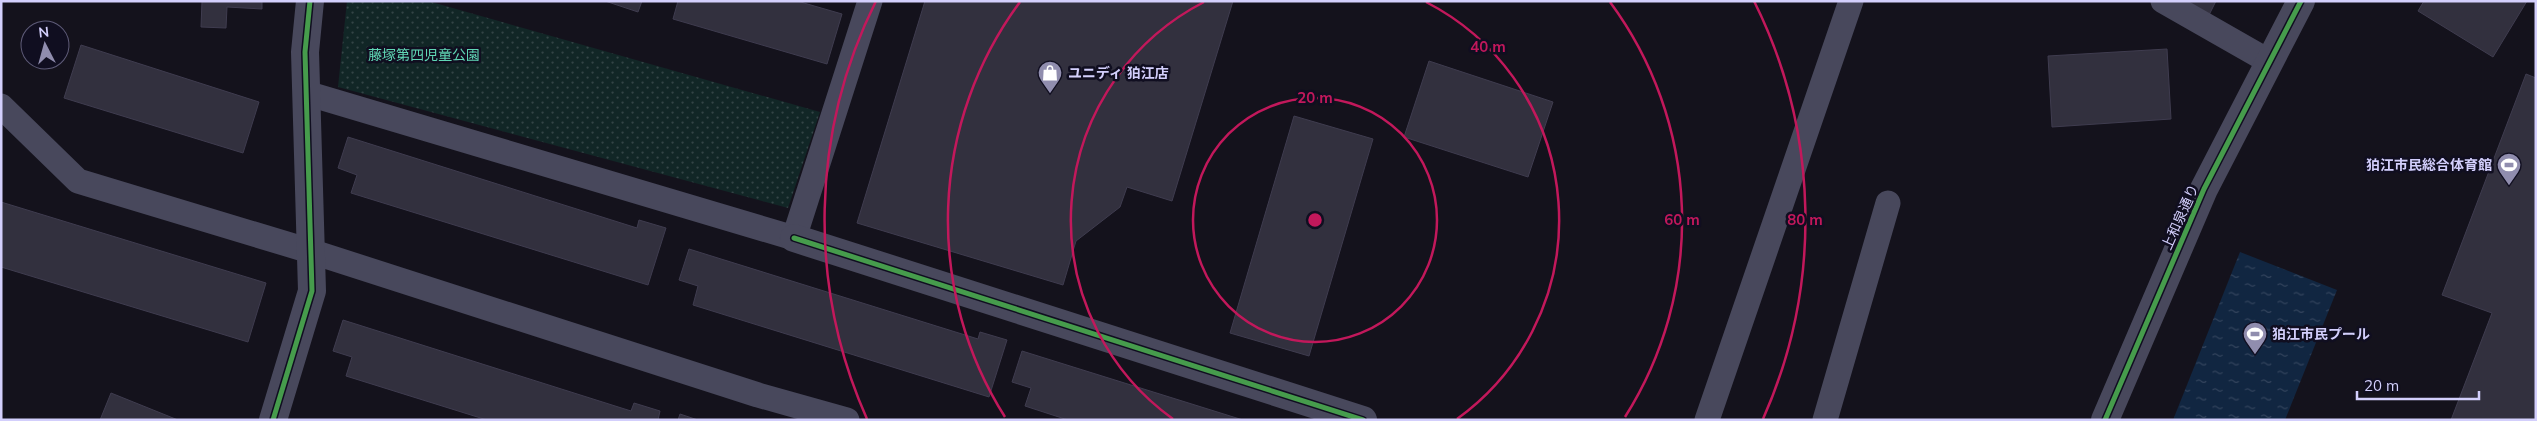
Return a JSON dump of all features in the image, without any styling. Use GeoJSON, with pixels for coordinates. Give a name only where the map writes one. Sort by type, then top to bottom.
{"type":"FeatureCollection","features":[{"type":"Feature","properties":{"kind":"street"},"geometry":{"type":"LineString","coordinates":[[273,420],[312,291],[305,52],[310,1]]}},
{"type":"Feature","properties":{"kind":"street","name":"上和泉通り"},"geometry":{"type":"LineString","coordinates":[[2105,420],[2204,189],[2301,1]]}},
{"type":"Feature","properties":{"kind":"street"},"geometry":{"type":"LineString","coordinates":[[794,238],[1363,420]]}},
{"type":"Feature","properties":{"kind":"lane"},"geometry":{"type":"LineString","coordinates":[[306,93],[794,238],[870,1]]}},
{"type":"Feature","properties":{"kind":"lane"},"geometry":{"type":"LineString","coordinates":[[1707,420],[1851,1]]}},
{"type":"Feature","properties":{"kind":"lane"},"geometry":{"type":"LineString","coordinates":[[2163,1],[2270,62]]}},
{"type":"Feature","properties":{"kind":"lane"},"geometry":{"type":"LineString","coordinates":[[1,106],[78,181],[310,251],[758,395],[847,420]]}},
{"type":"Feature","properties":{"kind":"lane"},"geometry":{"type":"LineString","coordinates":[[1825,420],[1888,203]]}},
{"type":"Feature","properties":{"kind":"green space","name":"藤塚第四児童公園"},"geometry":{"type":"Polygon","coordinates":[[[347,1],[428,1],[820,112],[788,208],[338,87],[347,1]]]}},
{"type":"Feature","properties":{"kind":"water","name":"狛江市民プール"},"geometry":{"type":"Polygon","coordinates":[[[2240,252],[2337,290],[2285,420],[2173,420],[2240,252]]]}},
{"type":"Feature","properties":{"kind":"building"},"geometry":{"type":"Polygon","coordinates":[[[202,1],[262,1],[262,9],[227,7],[226,28],[201,27],[202,1]]]}},
{"type":"Feature","properties":{"kind":"building"},"geometry":{"type":"Polygon","coordinates":[[[605,1],[642,1],[638,12],[605,1]]]}},
{"type":"Feature","properties":{"kind":"building"},"geometry":{"type":"Polygon","coordinates":[[[678,1],[797,1],[842,14],[827,64],[673,19],[678,1]]]}},
{"type":"Feature","properties":{"kind":"building","name":"ユニディ 狛江店"},"geometry":{"type":"Polygon","coordinates":[[[925,1],[1233,1],[1172,201],[1127,187],[1120,207],[1076,241],[1063,285],[857,223],[925,1]]]}},
{"type":"Feature","properties":{"kind":"building"},"geometry":{"type":"Polygon","coordinates":[[[2179,1],[2216,1],[2208,17],[2179,1]]]}},
{"type":"Feature","properties":{"kind":"building"},"geometry":{"type":"Polygon","coordinates":[[[2424,1],[2527,1],[2493,57],[2418,11],[2424,1]]]}},
{"type":"Feature","properties":{"kind":"building"},"geometry":{"type":"Polygon","coordinates":[[[81,45],[259,102],[243,153],[64,98],[81,45]]]}},
{"type":"Feature","properties":{"kind":"building"},"geometry":{"type":"Polygon","coordinates":[[[2167,49],[2171,119],[2052,127],[2048,56],[2167,49]]]}},
{"type":"Feature","properties":{"kind":"building"},"geometry":{"type":"Polygon","coordinates":[[[1429,61],[1553,102],[1528,177],[1404,137],[1429,61]]]}},
{"type":"Feature","properties":{"kind":"building","name":"狛江市民総合体育館"},"geometry":{"type":"Polygon","coordinates":[[[2526,74],[2536,78],[2536,420],[2451,420],[2492,313],[2442,295],[2526,74]]]}},
{"type":"Feature","properties":{"kind":"building"},"geometry":{"type":"Polygon","coordinates":[[[1294,116],[1373,139],[1309,356],[1230,333],[1294,116]]]}},
{"type":"Feature","properties":{"kind":"building"},"geometry":{"type":"Polygon","coordinates":[[[348,137],[637,228],[639,220],[666,228],[648,285],[351,193],[357,175],[338,168],[348,137]]]}},
{"type":"Feature","properties":{"kind":"building"},"geometry":{"type":"Polygon","coordinates":[[[1,202],[266,283],[248,342],[1,267],[1,202]]]}},
{"type":"Feature","properties":{"kind":"building"},"geometry":{"type":"Polygon","coordinates":[[[689,249],[978,339],[980,332],[1007,340],[989,397],[693,305],[698,286],[679,280],[689,249]]]}},
{"type":"Feature","properties":{"kind":"building"},"geometry":{"type":"Polygon","coordinates":[[[343,320],[631,411],[634,403],[660,411],[658,420],[487,420],[346,376],[352,357],[333,351],[343,320]]]}},
{"type":"Feature","properties":{"kind":"building"},"geometry":{"type":"Polygon","coordinates":[[[1022,351],[1243,420],[1068,420],[1025,406],[1031,388],[1012,382],[1022,351]]]}},
{"type":"Feature","properties":{"kind":"building"},"geometry":{"type":"Polygon","coordinates":[[[111,393],[178,420],[100,420],[111,393]]]}},
{"type":"Feature","properties":{"kind":"building"},"geometry":{"type":"Polygon","coordinates":[[[680,414],[698,420],[678,420],[680,414]]]}},
{"type":"Feature","properties":{"kind":"cycle path"},"geometry":{"type":"LineString","coordinates":[[273,420],[312,291],[305,52],[310,1]]}},
{"type":"Feature","properties":{"kind":"cycle path"},"geometry":{"type":"LineString","coordinates":[[2105,420],[2204,189],[2301,1]]}},
{"type":"Feature","properties":{"kind":"cycle path"},"geometry":{"type":"LineString","coordinates":[[794,238],[1363,420]]}},
{"type":"Feature","properties":{"kind":"place","name":"ユニディ 狛江店"},"geometry":{"type":"Point","coordinates":[1050,94]}},
{"type":"Feature","properties":{"kind":"place","name":"狛江市民総合体育館"},"geometry":{"type":"Point","coordinates":[2509,186]}},
{"type":"Feature","properties":{"kind":"place","name":"狛江市民プール"},"geometry":{"type":"Point","coordinates":[2255,355]}}]}
